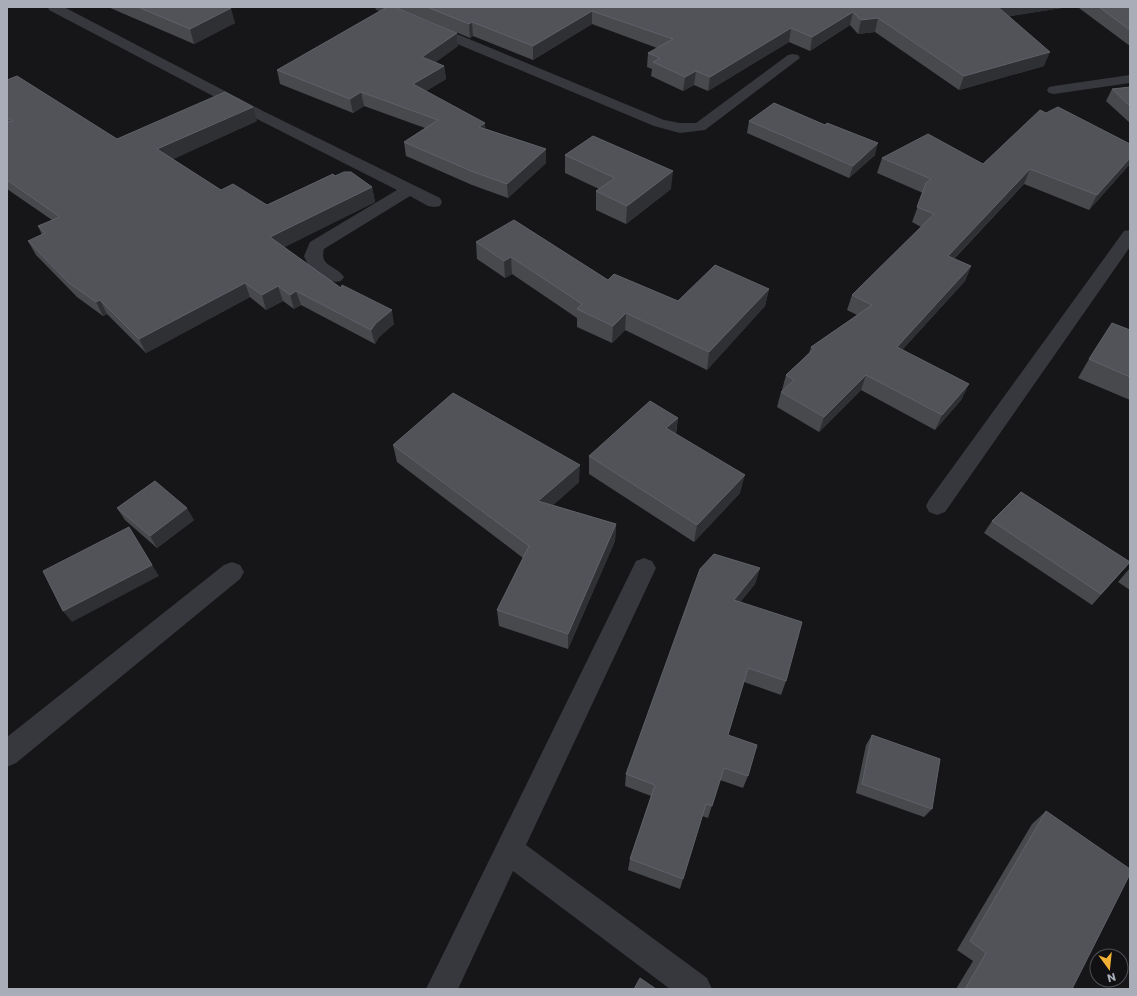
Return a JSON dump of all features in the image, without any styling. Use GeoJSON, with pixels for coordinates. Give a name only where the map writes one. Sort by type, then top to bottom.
{"type":"FeatureCollection","features":[{"type":"Feature","properties":{"kind":"street"},"geometry":{"type":"LineString","coordinates":[[54,7],[253,112],[434,202]]}},
{"type":"Feature","properties":{"kind":"street"},"geometry":{"type":"LineString","coordinates":[[381,7],[659,123],[680,128],[700,127],[793,58]]}},
{"type":"Feature","properties":{"kind":"street"},"geometry":{"type":"LineString","coordinates":[[1054,90],[1130,79]]}},
{"type":"Feature","properties":{"kind":"street"},"geometry":{"type":"LineString","coordinates":[[335,277],[316,264],[313,256],[316,246],[409,190]]}},
{"type":"Feature","properties":{"kind":"street"},"geometry":{"type":"LineString","coordinates":[[937,506],[1130,235]]}},
{"type":"Feature","properties":{"kind":"street"},"geometry":{"type":"LineString","coordinates":[[442,989],[644,568]]}},
{"type":"Feature","properties":{"kind":"street"},"geometry":{"type":"LineString","coordinates":[[7,754],[232,572]]}},
{"type":"Feature","properties":{"kind":"street"},"geometry":{"type":"LineString","coordinates":[[509,850],[696,989]]}},
{"type":"Feature","properties":{"kind":"building"},"geometry":{"type":"Polygon","coordinates":[[[138,7],[228,7],[231,8],[190,29],[138,7]]]}},
{"type":"Feature","properties":{"kind":"building"},"geometry":{"type":"Polygon","coordinates":[[[387,7],[395,7],[457,33],[422,57],[444,66],[413,84],[485,123],[479,127],[546,149],[507,184],[471,171],[404,142],[438,120],[361,92],[350,99],[277,70],[387,7]]]}},
{"type":"Feature","properties":{"kind":"building"},"geometry":{"type":"Polygon","coordinates":[[[427,7],[998,7],[1050,52],[964,76],[878,18],[861,20],[853,12],[812,37],[791,28],[710,77],[696,71],[685,77],[653,62],[660,58],[648,53],[673,39],[592,11],[533,46],[472,22],[469,24],[427,7]]]}},
{"type":"Feature","properties":{"kind":"building"},"geometry":{"type":"Polygon","coordinates":[[[1099,7],[1130,7],[1130,30],[1099,7]]]}},
{"type":"Feature","properties":{"kind":"building"},"geometry":{"type":"Polygon","coordinates":[[[17,76],[117,139],[225,92],[253,107],[157,149],[221,190],[233,184],[267,205],[333,174],[335,176],[344,172],[351,172],[372,187],[270,237],[341,288],[342,285],[392,310],[376,323],[371,330],[296,291],[290,295],[278,286],[262,295],[245,283],[139,339],[100,300],[96,302],[69,283],[28,241],[45,233],[38,226],[60,217],[7,180],[7,122],[13,121],[7,118],[7,80],[17,76]]]}},
{"type":"Feature","properties":{"kind":"building"},"geometry":{"type":"Polygon","coordinates":[[[1130,87],[1130,106],[1112,89],[1130,87]]]}},
{"type":"Feature","properties":{"kind":"building"},"geometry":{"type":"Polygon","coordinates":[[[774,103],[825,125],[827,123],[878,143],[853,166],[749,121],[774,103]]]}},
{"type":"Feature","properties":{"kind":"building"},"geometry":{"type":"Polygon","coordinates":[[[1058,107],[1130,144],[1130,158],[1097,195],[1030,169],[948,256],[971,266],[897,347],[969,384],[942,415],[866,375],[824,417],[781,392],[794,380],[786,375],[814,349],[811,347],[872,305],[852,295],[934,214],[917,207],[926,183],[931,179],[882,158],[928,134],[983,164],[1040,110],[1046,113],[1058,107]]]}},
{"type":"Feature","properties":{"kind":"building"},"geometry":{"type":"Polygon","coordinates":[[[593,136],[673,171],[627,206],[596,191],[615,178],[565,155],[593,136]]]}},
{"type":"Feature","properties":{"kind":"building"},"geometry":{"type":"Polygon","coordinates":[[[514,220],[608,280],[614,274],[678,301],[715,265],[769,289],[709,352],[626,313],[613,326],[577,309],[582,304],[511,257],[504,261],[476,242],[514,220]]]}},
{"type":"Feature","properties":{"kind":"building"},"geometry":{"type":"Polygon","coordinates":[[[1112,323],[1130,330],[1130,377],[1089,359],[1112,323]]]}},
{"type":"Feature","properties":{"kind":"building"},"geometry":{"type":"Polygon","coordinates":[[[453,393],[580,465],[538,501],[616,524],[568,634],[497,610],[529,546],[393,445],[453,393]]]}},
{"type":"Feature","properties":{"kind":"building"},"geometry":{"type":"Polygon","coordinates":[[[650,401],[678,418],[666,428],[745,475],[697,525],[589,456],[650,401]]]}},
{"type":"Feature","properties":{"kind":"building"},"geometry":{"type":"Polygon","coordinates":[[[155,481],[187,508],[150,536],[117,508],[155,481]]]}},
{"type":"Feature","properties":{"kind":"building"},"geometry":{"type":"Polygon","coordinates":[[[1021,492],[1130,562],[1101,594],[992,521],[1021,492]]]}},
{"type":"Feature","properties":{"kind":"building"},"geometry":{"type":"Polygon","coordinates":[[[129,527],[152,565],[63,611],[43,571],[129,527]]]}},
{"type":"Feature","properties":{"kind":"building"},"geometry":{"type":"Polygon","coordinates":[[[714,554],[760,568],[734,600],[802,622],[786,681],[748,668],[728,735],[757,745],[748,776],[724,768],[712,806],[706,804],[683,879],[630,859],[655,785],[626,774],[700,569],[714,554]]]}},
{"type":"Feature","properties":{"kind":"building"},"geometry":{"type":"Polygon","coordinates":[[[872,735],[940,759],[932,809],[862,784],[872,735]]]}},
{"type":"Feature","properties":{"kind":"building"},"geometry":{"type":"Polygon","coordinates":[[[1046,811],[1130,869],[1130,874],[1093,948],[1089,948],[1089,955],[1072,989],[965,989],[986,953],[970,941],[1046,811]]]}},
{"type":"Feature","properties":{"kind":"building"},"geometry":{"type":"Polygon","coordinates":[[[640,978],[656,989],[634,989],[640,978]]]}}]}
